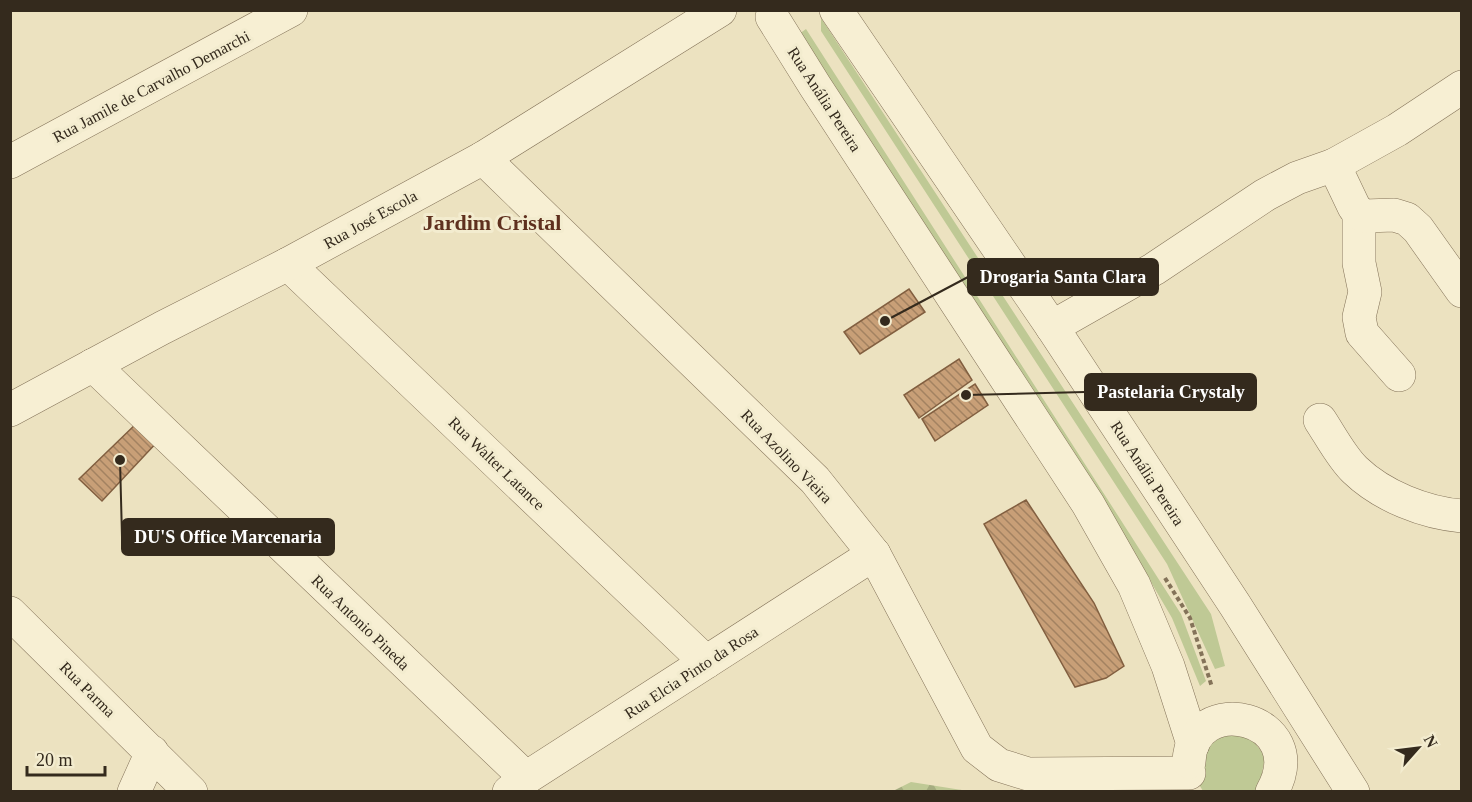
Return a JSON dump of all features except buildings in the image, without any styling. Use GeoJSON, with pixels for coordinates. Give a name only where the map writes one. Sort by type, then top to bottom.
{"type":"FeatureCollection","features":[{"type":"Feature","properties":{"kind":"street","name":"Rua Jamile de Carvalho Demarchi"},"geometry":{"type":"LineString","coordinates":[[10,162],[291,10]]}},
{"type":"Feature","properties":{"kind":"street","name":"Rua José Escola"},"geometry":{"type":"LineString","coordinates":[[10,410],[162,328],[288,264],[483,158],[720,10]]}},
{"type":"Feature","properties":{"kind":"street","name":"Rua Anália Pereira"},"geometry":{"type":"LineString","coordinates":[[836,10],[1052,327],[1235,605],[1353,792]]}},
{"type":"Feature","properties":{"kind":"street","name":"Rua Anália Pereira"},"geometry":{"type":"LineString","coordinates":[[774,13],[815,86],[1088,504],[1134,585],[1168,666],[1193,769]]}},
{"type":"Feature","properties":{"kind":"street"},"geometry":{"type":"LineString","coordinates":[[1052,327],[1154,269],[1265,195],[1297,178],[1334,165],[1397,130],[1461,87]]}},
{"type":"Feature","properties":{"kind":"street","name":"Rua Azolino Vieira"},"geometry":{"type":"LineString","coordinates":[[483,158],[815,480],[874,554],[977,748],[999,765],[1028,774],[1193,769]]}},
{"type":"Feature","properties":{"kind":"street"},"geometry":{"type":"LineString","coordinates":[[1334,165],[1359,213],[1365,216],[1394,216],[1407,219],[1418,229],[1461,291]]}},
{"type":"Feature","properties":{"kind":"street"},"geometry":{"type":"LineString","coordinates":[[1359,213],[1359,263],[1365,292],[1359,316],[1362,333],[1399,375]]}},
{"type":"Feature","properties":{"kind":"street","name":"Rua Walter Latance"},"geometry":{"type":"LineString","coordinates":[[288,264],[706,662]]}},
{"type":"Feature","properties":{"kind":"street","name":"Rua Antonio Pineda"},"geometry":{"type":"LineString","coordinates":[[93,365],[517,785]]}},
{"type":"Feature","properties":{"kind":"street"},"geometry":{"type":"LineString","coordinates":[[1320,420],[1354,470],[1386,492],[1436,513],[1461,516]]}},
{"type":"Feature","properties":{"kind":"street","name":"Rua Elcia Pinto da Rosa"},"geometry":{"type":"LineString","coordinates":[[517,785],[874,554]]}},
{"type":"Feature","properties":{"kind":"street","name":"Rua Parma"},"geometry":{"type":"LineString","coordinates":[[10,613],[191,792]]}},
{"type":"Feature","properties":{"kind":"street"},"geometry":{"type":"LineString","coordinates":[[1271,735],[1305,716]]}},
{"type":"Feature","properties":{"kind":"street"},"geometry":{"type":"LineString","coordinates":[[1193,769],[1202,731],[1215,722],[1230,718],[1245,719],[1259,725],[1271,735],[1279,749],[1281,764],[1279,780],[1272,792]]}},
{"type":"Feature","properties":{"kind":"street"},"geometry":{"type":"LineString","coordinates":[[134,792],[152,752]]}},
{"type":"Feature","properties":{"kind":"green space"},"geometry":{"type":"Polygon","coordinates":[[[821,18],[1211,614],[1225,666],[1215,669],[1167,564],[821,31],[821,18]]]}},
{"type":"Feature","properties":{"kind":"green space"},"geometry":{"type":"Polygon","coordinates":[[[806,29],[1181,614],[1206,681],[1200,686],[1172,618],[1108,509],[799,34],[806,29]]]}},
{"type":"Feature","properties":{"kind":"green space"},"geometry":{"type":"Polygon","coordinates":[[[1216,734],[1250,737],[1265,756],[1259,791],[1203,791],[1198,783],[1195,760],[1216,734]]]}},
{"type":"Feature","properties":{"kind":"green space"},"geometry":{"type":"Polygon","coordinates":[[[911,782],[968,791],[893,791],[911,782]]]}},
{"type":"Feature","properties":{"kind":"place","name":"Drogaria Santa Clara"},"geometry":{"type":"Point","coordinates":[885,321]}},
{"type":"Feature","properties":{"kind":"place","name":"Pastelaria Crystaly"},"geometry":{"type":"Point","coordinates":[966,395]}},
{"type":"Feature","properties":{"kind":"place","name":"DU'S Office Marcenaria"},"geometry":{"type":"Point","coordinates":[120,460]}},
{"type":"Feature","properties":{"kind":"district","name":"Jardim Cristal"},"geometry":{"type":"Point","coordinates":[492,222]}}]}
